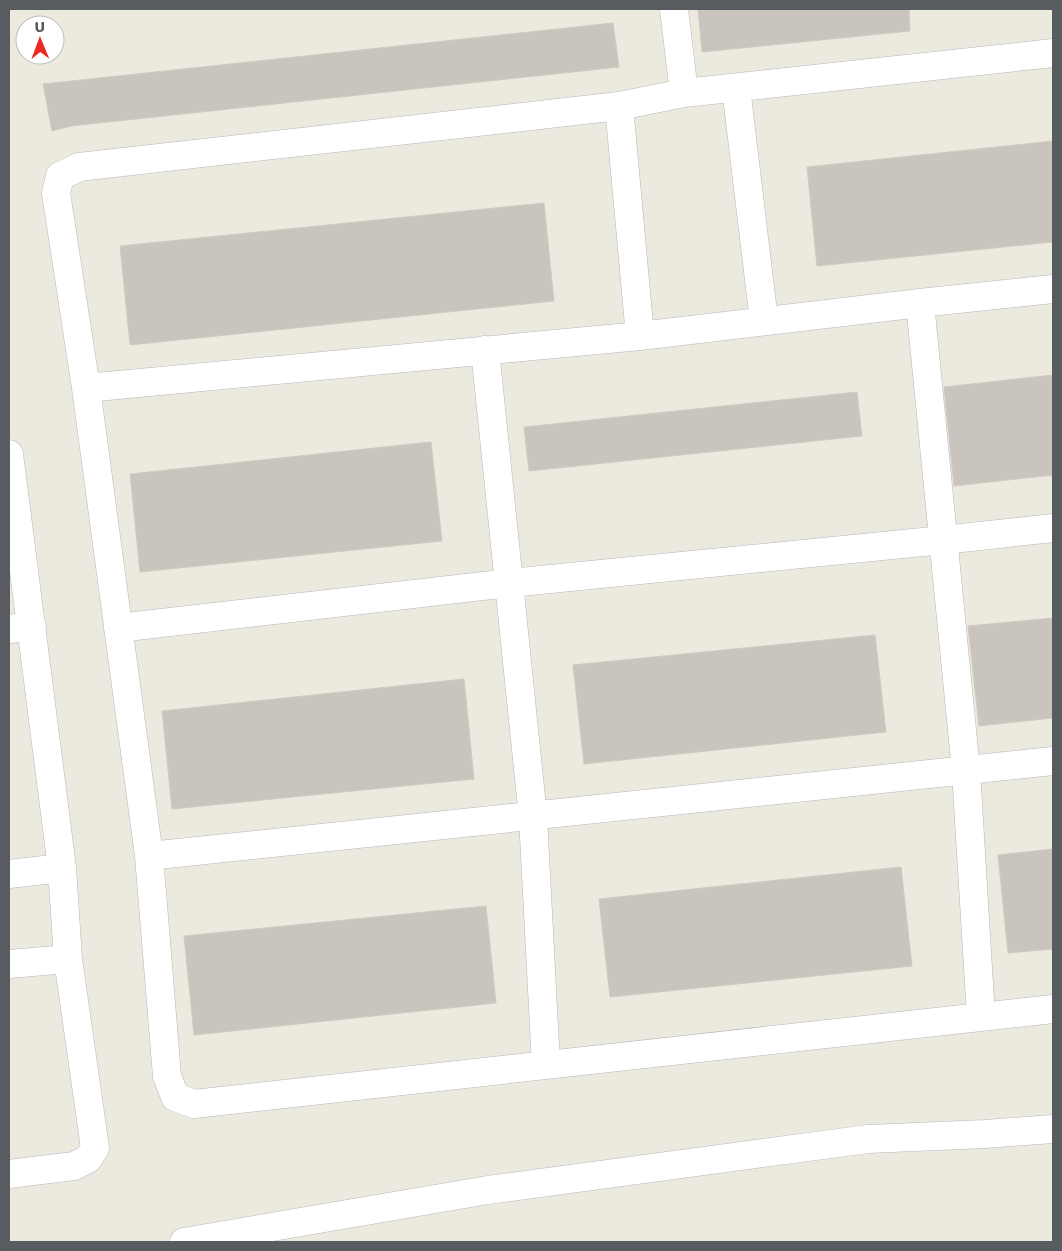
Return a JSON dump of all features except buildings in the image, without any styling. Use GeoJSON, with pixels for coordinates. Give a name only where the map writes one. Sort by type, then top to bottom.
{"type":"FeatureCollection","features":[{"type":"Feature","properties":{"kind":"street"},"geometry":{"type":"LineString","coordinates":[[674,9],[684,93]]}},
{"type":"Feature","properties":{"kind":"street"},"geometry":{"type":"LineString","coordinates":[[1053,53],[684,93],[619,106],[79,167],[60,176],[56,193],[86,388],[149,856],[167,1076],[175,1097],[194,1104],[1053,1009]]}},
{"type":"Feature","properties":{"kind":"street"},"geometry":{"type":"LineString","coordinates":[[736,88],[764,321]]}},
{"type":"Feature","properties":{"kind":"street"},"geometry":{"type":"LineString","coordinates":[[619,106],[640,336]]}},
{"type":"Feature","properties":{"kind":"street"},"geometry":{"type":"LineString","coordinates":[[86,388],[640,336],[1053,289]]}},
{"type":"Feature","properties":{"kind":"street"},"geometry":{"type":"LineString","coordinates":[[920,303],[966,771],[981,1017]]}},
{"type":"Feature","properties":{"kind":"street"},"geometry":{"type":"LineString","coordinates":[[485,350],[533,816],[546,1065]]}},
{"type":"Feature","properties":{"kind":"street"},"geometry":{"type":"LineString","coordinates":[[9,454],[20,627],[62,868],[68,959],[95,1148],[88,1159],[74,1166],[9,1174]]}},
{"type":"Feature","properties":{"kind":"street"},"geometry":{"type":"LineString","coordinates":[[118,628],[510,583],[1053,528]]}},
{"type":"Feature","properties":{"kind":"street"},"geometry":{"type":"LineString","coordinates":[[149,856],[1053,761]]}},
{"type":"Feature","properties":{"kind":"street"},"geometry":{"type":"LineString","coordinates":[[9,874],[62,868]]}},
{"type":"Feature","properties":{"kind":"street"},"geometry":{"type":"LineString","coordinates":[[9,964],[68,959]]}},
{"type":"Feature","properties":{"kind":"street"},"geometry":{"type":"LineString","coordinates":[[184,1242],[488,1190],[868,1139],[1053,1129]]}}]}
